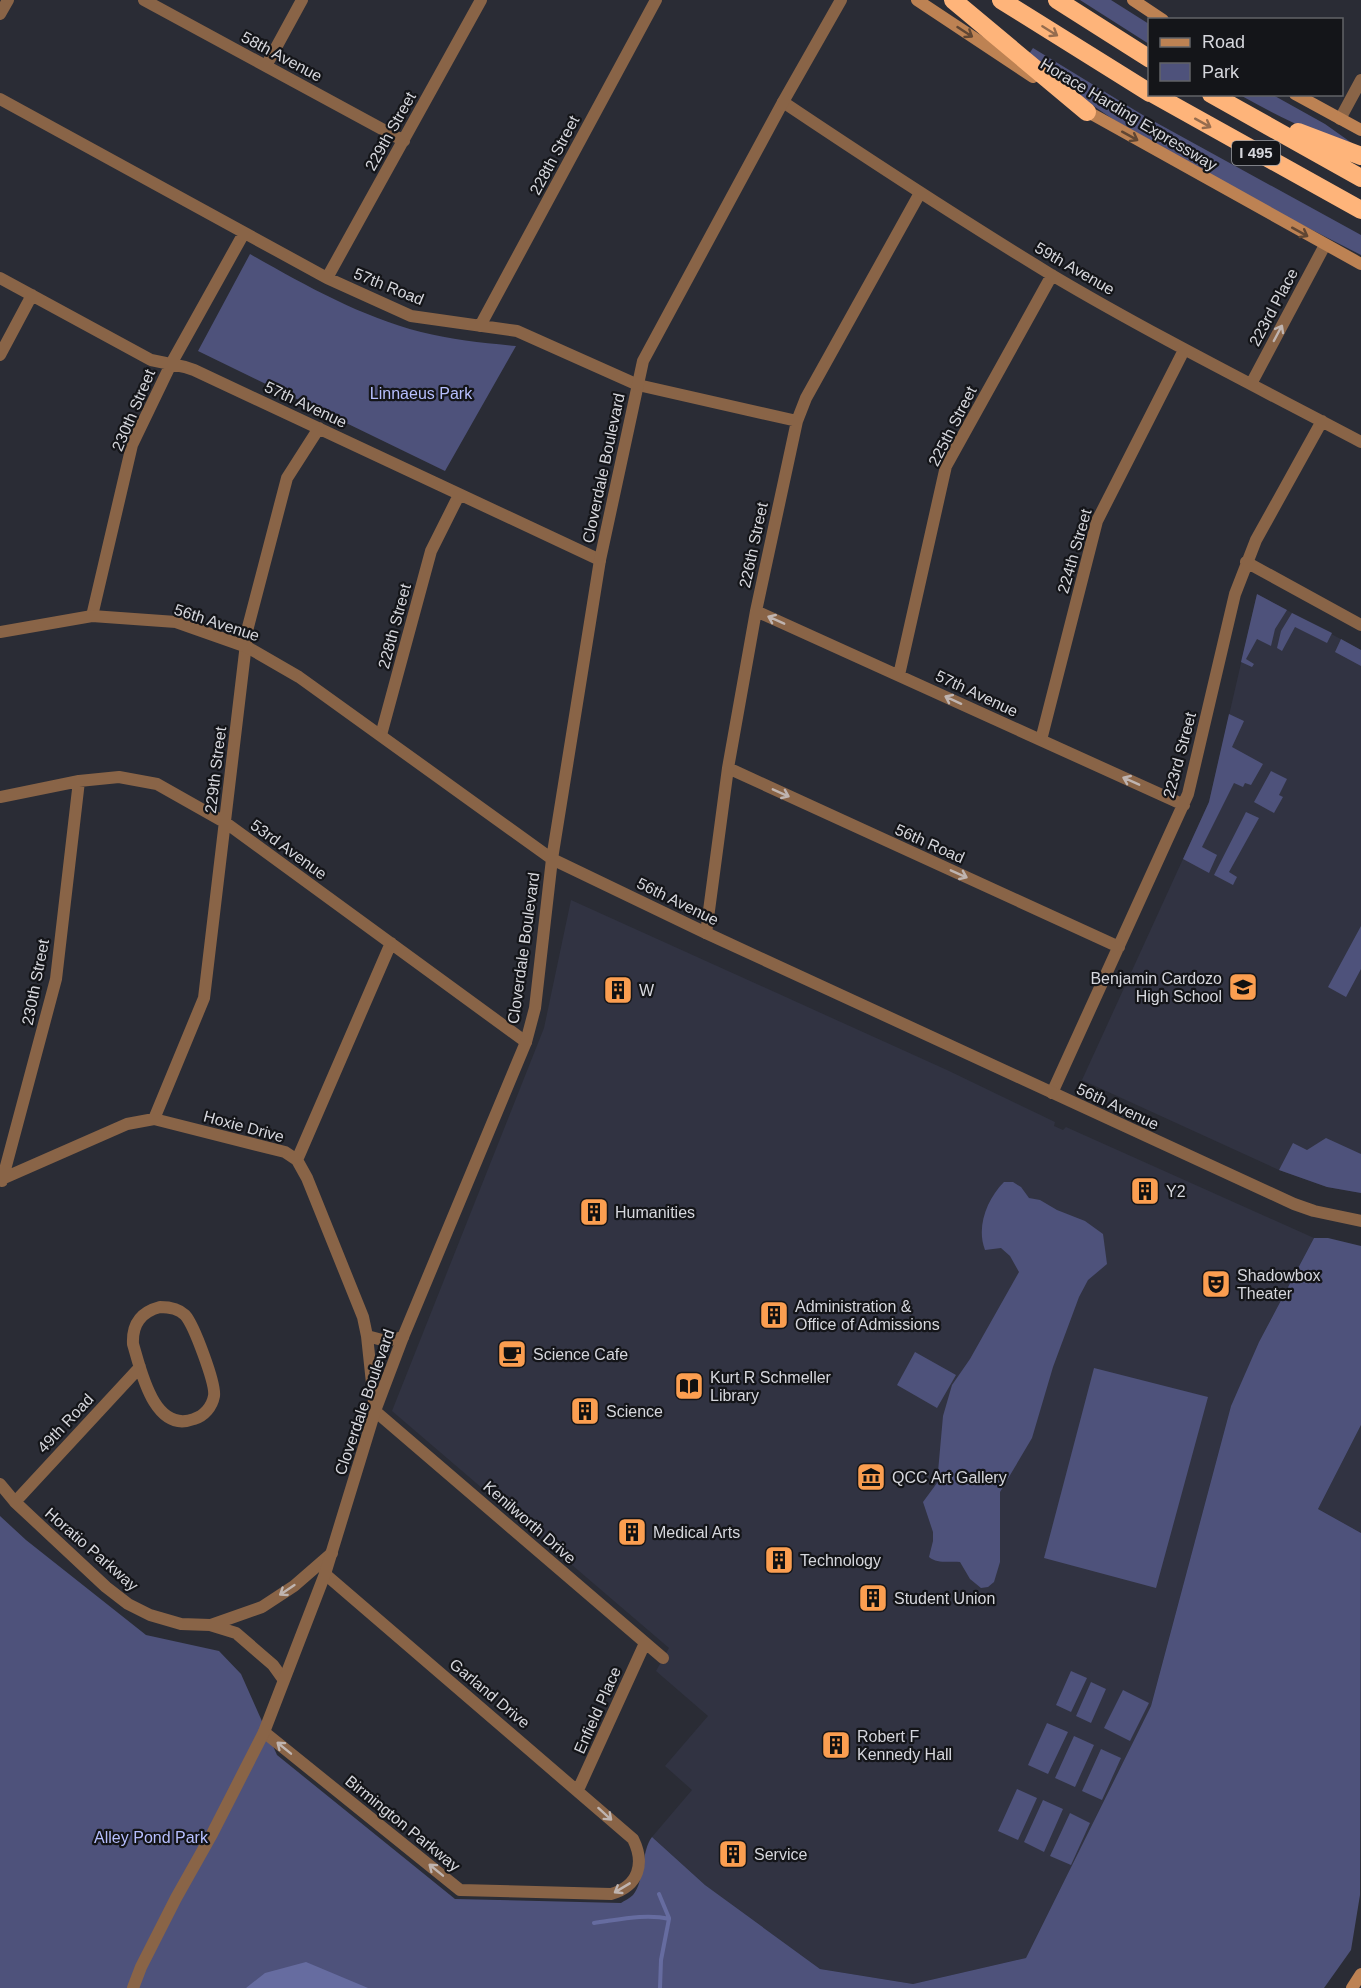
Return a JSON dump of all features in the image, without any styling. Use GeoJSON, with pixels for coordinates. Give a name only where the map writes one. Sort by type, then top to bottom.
{"type":"FeatureCollection","features":[{"type":"Feature","properties":{"kind":"highway"},"geometry":{"type":"LineString","coordinates":[[953,0],[1087,112]]}},
{"type":"Feature","properties":{"kind":"highway","name":"I 495"},"geometry":{"type":"LineString","coordinates":[[1001,0],[1148,92]]}},
{"type":"Feature","properties":{"kind":"highway"},"geometry":{"type":"LineString","coordinates":[[1057,0],[1148,57]]}},
{"type":"Feature","properties":{"kind":"highway","name":"I 495"},"geometry":{"type":"LineString","coordinates":[[1155,96],[1361,210]]}},
{"type":"Feature","properties":{"kind":"highway","name":"I 495"},"geometry":{"type":"LineString","coordinates":[[1214,96],[1361,178]]}},
{"type":"Feature","properties":{"kind":"highway"},"geometry":{"type":"LineString","coordinates":[[1226,96],[1300,133],[1361,156]]}},
{"type":"Feature","properties":{"kind":"main road","name":"Horace Harding Expressway"},"geometry":{"type":"LineString","coordinates":[[917,0],[1087,112],[1361,264]]}},
{"type":"Feature","properties":{"kind":"main road"},"geometry":{"type":"LineString","coordinates":[[1133,0],[1159,18]]}},
{"type":"Feature","properties":{"kind":"main road"},"geometry":{"type":"LineString","coordinates":[[1299,96],[1361,130]]}},
{"type":"Feature","properties":{"kind":"main road"},"geometry":{"type":"LineString","coordinates":[[1352,1988],[1361,1974]]}},
{"type":"Feature","properties":{"kind":"street"},"geometry":{"type":"LineString","coordinates":[[0,14],[8,0]]}},
{"type":"Feature","properties":{"kind":"street","name":"58th Avenue"},"geometry":{"type":"LineString","coordinates":[[144,0],[404,141]]}},
{"type":"Feature","properties":{"kind":"street"},"geometry":{"type":"LineString","coordinates":[[266,66],[302,0]]}},
{"type":"Feature","properties":{"kind":"street","name":"229th Street"},"geometry":{"type":"LineString","coordinates":[[327,278],[481,0]]}},
{"type":"Feature","properties":{"kind":"street","name":"228th Street"},"geometry":{"type":"LineString","coordinates":[[480,326],[656,0]]}},
{"type":"Feature","properties":{"kind":"street","name":"Cloverdale Boulevard"},"geometry":{"type":"LineString","coordinates":[[133,1988],[141,1967],[176,1898],[212,1834],[264,1732],[325,1574],[375,1411],[403,1337],[526,1042],[535,1008],[552,859],[600,560],[643,361],[783,102],[841,0]]}},
{"type":"Feature","properties":{"kind":"street"},"geometry":{"type":"LineString","coordinates":[[1341,119],[1361,80]]}},
{"type":"Feature","properties":{"kind":"street","name":"57th Road"},"geometry":{"type":"LineString","coordinates":[[0,99],[327,278],[411,315],[517,331],[638,385],[797,421]]}},
{"type":"Feature","properties":{"kind":"street","name":"59th Avenue"},"geometry":{"type":"LineString","coordinates":[[783,102],[920,194],[1052,274],[1184,350],[1361,442]]}},
{"type":"Feature","properties":{"kind":"street","name":"226th Street"},"geometry":{"type":"LineString","coordinates":[[706,933],[728,768],[756,611],[797,421],[806,398],[920,194]]}},
{"type":"Feature","properties":{"kind":"street","name":"230th Street"},"geometry":{"type":"LineString","coordinates":[[92,616],[132,445],[171,364],[244,233]]}},
{"type":"Feature","properties":{"kind":"street","name":"223rd Place"},"geometry":{"type":"LineString","coordinates":[[1251,384],[1325,245]]}},
{"type":"Feature","properties":{"kind":"street","name":"225th Street"},"geometry":{"type":"LineString","coordinates":[[898,675],[946,466],[1052,274]]}},
{"type":"Feature","properties":{"kind":"street","name":"57th Avenue"},"geometry":{"type":"LineString","coordinates":[[0,278],[151,360],[185,367],[600,560]]}},
{"type":"Feature","properties":{"kind":"street"},"geometry":{"type":"LineString","coordinates":[[0,355],[32,295]]}},
{"type":"Feature","properties":{"kind":"street","name":"224th Street"},"geometry":{"type":"LineString","coordinates":[[1041,740],[1097,521],[1184,350]]}},
{"type":"Feature","properties":{"kind":"street","name":"223rd Street"},"geometry":{"type":"LineString","coordinates":[[1052,1093],[1184,805],[1235,594],[1246,562],[1322,421]]}},
{"type":"Feature","properties":{"kind":"street","name":"229th Street"},"geometry":{"type":"LineString","coordinates":[[154,1119],[204,998],[248,627],[286,478],[319,428]]}},
{"type":"Feature","properties":{"kind":"street","name":"228th Street"},"geometry":{"type":"LineString","coordinates":[[381,735],[431,551],[459,495]]}},
{"type":"Feature","properties":{"kind":"street"},"geometry":{"type":"LineString","coordinates":[[1246,562],[1361,625]]}},
{"type":"Feature","properties":{"kind":"street","name":"57th Avenue"},"geometry":{"type":"LineString","coordinates":[[756,611],[1184,805]]}},
{"type":"Feature","properties":{"kind":"street","name":"56th Avenue"},"geometry":{"type":"LineString","coordinates":[[0,632],[92,616],[176,622],[247,647],[299,677],[552,859],[706,933],[1294,1204],[1314,1211],[1361,1221]]}},
{"type":"Feature","properties":{"kind":"street","name":"56th Road"},"geometry":{"type":"LineString","coordinates":[[728,768],[1119,947]]}},
{"type":"Feature","properties":{"kind":"street","name":"53rd Avenue"},"geometry":{"type":"LineString","coordinates":[[0,797],[79,781],[119,777],[158,784],[226,823],[526,1042]]}},
{"type":"Feature","properties":{"kind":"street","name":"230th Street"},"geometry":{"type":"LineString","coordinates":[[2,1182],[56,979],[79,781]]}},
{"type":"Feature","properties":{"kind":"street"},"geometry":{"type":"LineString","coordinates":[[297,1160],[391,943]]}},
{"type":"Feature","properties":{"kind":"street","name":"Hoxie Drive"},"geometry":{"type":"LineString","coordinates":[[2,1182],[128,1124],[154,1119],[285,1152],[297,1160],[307,1178],[363,1317],[368,1336],[375,1411]]}},
{"type":"Feature","properties":{"kind":"street"},"geometry":{"type":"LineString","coordinates":[[160,1307],[170,1307],[179,1311],[190,1322],[214,1386],[210,1407],[198,1418],[189,1421],[180,1422],[165,1416],[155,1405],[140,1367],[133,1344],[133,1334],[140,1318],[150,1310],[160,1307]]}},
{"type":"Feature","properties":{"kind":"street"},"geometry":{"type":"LineString","coordinates":[[368,1336],[386,1341],[403,1337]]}},
{"type":"Feature","properties":{"kind":"street","name":"49th Road"},"geometry":{"type":"LineString","coordinates":[[15,1502],[140,1367]]}},
{"type":"Feature","properties":{"kind":"street","name":"Kenilworth Drive"},"geometry":{"type":"LineString","coordinates":[[375,1411],[663,1658]]}},
{"type":"Feature","properties":{"kind":"street","name":"Horatio Parkway"},"geometry":{"type":"LineString","coordinates":[[0,1484],[15,1502],[106,1587],[128,1604],[150,1615],[181,1624],[210,1625],[236,1633],[273,1665],[283,1679]]}},
{"type":"Feature","properties":{"kind":"street","name":"Horatio Parkway"},"geometry":{"type":"LineString","coordinates":[[210,1625],[262,1607],[294,1586],[332,1553]]}},
{"type":"Feature","properties":{"kind":"street","name":"Garland Drive"},"geometry":{"type":"LineString","coordinates":[[325,1574],[633,1839]]}},
{"type":"Feature","properties":{"kind":"street","name":"Enfield Place"},"geometry":{"type":"LineString","coordinates":[[578,1790],[645,1643]]}},
{"type":"Feature","properties":{"kind":"street","name":"Birmington Parkway"},"geometry":{"type":"LineString","coordinates":[[264,1732],[460,1890],[610,1894],[618,1892],[625,1888],[637,1874],[640,1859],[633,1839]]}},
{"type":"Feature","properties":{"kind":"shaded area","name":"Benjamin Cardozo High School"},"geometry":{"type":"Polygon","coordinates":[[[1257,594],[1361,650],[1361,1193],[1327,1187],[1279,1170],[1082,1080],[1209,802],[1257,594]]]}},
{"type":"Feature","properties":{"kind":"shaded area"},"geometry":{"type":"Polygon","coordinates":[[[571,900],[947,1070],[1055,1122],[1054,1126],[1063,1130],[1066,1127],[1314,1238],[1259,1342],[1231,1406],[1151,1706],[1026,1958],[913,1984],[820,1969],[705,1885],[652,1837],[692,1790],[665,1766],[708,1716],[656,1671],[669,1648],[392,1411],[544,1028],[571,900]]]}},
{"type":"Feature","properties":{"kind":"shaded area"},"geometry":{"type":"Polygon","coordinates":[[[1361,1425],[1361,1533],[1318,1509],[1361,1425]]]}},
{"type":"Feature","properties":{"kind":"shaded area"},"geometry":{"type":"Polygon","coordinates":[[[306,1962],[368,1988],[246,1988],[265,1973],[306,1962]]]}},
{"type":"Feature","properties":{"kind":"green space"},"geometry":{"type":"Polygon","coordinates":[[[1080,0],[1111,0],[1148,23],[1148,43],[1080,0]]]}},
{"type":"Feature","properties":{"kind":"green space"},"geometry":{"type":"Polygon","coordinates":[[[1033,48],[1146,117],[1361,235],[1361,255],[1277,212],[1114,120],[1085,100],[1029,54],[1033,48]]]}},
{"type":"Feature","properties":{"kind":"green space"},"geometry":{"type":"Polygon","coordinates":[[[1242,96],[1275,96],[1325,124],[1356,146],[1311,131],[1242,96]]]}},
{"type":"Feature","properties":{"kind":"green space","name":"Linnaeus Park"},"geometry":{"type":"Polygon","coordinates":[[[250,254],[333,299],[398,325],[445,337],[516,346],[445,471],[198,351],[250,254]]]}},
{"type":"Feature","properties":{"kind":"green space"},"geometry":{"type":"Polygon","coordinates":[[[1257,594],[1287,610],[1275,629],[1271,646],[1257,639],[1246,659],[1254,664],[1252,667],[1241,662],[1257,594]]]}},
{"type":"Feature","properties":{"kind":"green space"},"geometry":{"type":"Polygon","coordinates":[[[1292,613],[1332,633],[1327,643],[1295,627],[1282,651],[1277,648],[1281,631],[1292,613]]]}},
{"type":"Feature","properties":{"kind":"green space"},"geometry":{"type":"Polygon","coordinates":[[[1341,639],[1361,650],[1361,666],[1335,652],[1341,639]]]}},
{"type":"Feature","properties":{"kind":"green space"},"geometry":{"type":"Polygon","coordinates":[[[1229,714],[1244,721],[1232,747],[1263,764],[1251,785],[1245,783],[1243,787],[1234,783],[1202,847],[1217,855],[1209,873],[1183,859],[1209,802],[1229,714]]]}},
{"type":"Feature","properties":{"kind":"green space"},"geometry":{"type":"Polygon","coordinates":[[[1271,771],[1287,779],[1279,795],[1283,797],[1274,813],[1254,802],[1271,771]]]}},
{"type":"Feature","properties":{"kind":"green space"},"geometry":{"type":"Polygon","coordinates":[[[1246,812],[1259,818],[1229,872],[1237,877],[1233,885],[1214,875],[1246,812]]]}},
{"type":"Feature","properties":{"kind":"green space"},"geometry":{"type":"Polygon","coordinates":[[[1361,926],[1361,969],[1346,997],[1328,987],[1361,926]]]}},
{"type":"Feature","properties":{"kind":"green space"},"geometry":{"type":"Polygon","coordinates":[[[1326,1138],[1361,1154],[1361,1193],[1327,1187],[1279,1170],[1293,1143],[1307,1150],[1326,1138]]]}},
{"type":"Feature","properties":{"kind":"green space"},"geometry":{"type":"Polygon","coordinates":[[[1004,1182],[1013,1182],[1021,1187],[1029,1198],[1040,1200],[1057,1210],[1085,1221],[1103,1234],[1107,1264],[1088,1280],[1079,1297],[1053,1367],[1032,1438],[1000,1492],[1000,1562],[994,1582],[988,1587],[981,1588],[970,1579],[960,1562],[940,1561],[929,1557],[933,1532],[923,1502],[937,1483],[943,1416],[952,1385],[970,1359],[1019,1272],[1010,1256],[1001,1248],[985,1250],[983,1241],[983,1223],[988,1205],[1004,1182]]]}},
{"type":"Feature","properties":{"kind":"green space","name":"Alley Pond Park"},"geometry":{"type":"Polygon","coordinates":[[[1314,1238],[1328,1238],[1361,1246],[1361,1425],[1318,1509],[1361,1533],[1360,1895],[1351,1950],[1324,1988],[0,1988],[0,1516],[26,1540],[146,1635],[219,1651],[241,1674],[277,1755],[455,1899],[621,1903],[632,1896],[637,1889],[646,1850],[652,1837],[705,1885],[820,1969],[913,1984],[1026,1958],[1151,1706],[1231,1406],[1259,1342],[1314,1238]]]}},
{"type":"Feature","properties":{"kind":"green space"},"geometry":{"type":"Polygon","coordinates":[[[915,1352],[956,1375],[937,1408],[897,1385],[915,1352]]]}},
{"type":"Feature","properties":{"kind":"green space"},"geometry":{"type":"Polygon","coordinates":[[[1094,1368],[1208,1397],[1156,1588],[1044,1558],[1094,1368]]]}},
{"type":"Feature","properties":{"kind":"green space"},"geometry":{"type":"Polygon","coordinates":[[[1071,1671],[1087,1678],[1071,1712],[1056,1705],[1071,1671]]]}},
{"type":"Feature","properties":{"kind":"green space"},"geometry":{"type":"Polygon","coordinates":[[[1091,1682],[1106,1689],[1091,1723],[1076,1716],[1091,1682]]]}},
{"type":"Feature","properties":{"kind":"green space"},"geometry":{"type":"Polygon","coordinates":[[[1123,1690],[1149,1703],[1130,1741],[1104,1728],[1123,1690]]]}},
{"type":"Feature","properties":{"kind":"green space"},"geometry":{"type":"Polygon","coordinates":[[[1047,1723],[1068,1732],[1048,1774],[1028,1765],[1047,1723]]]}},
{"type":"Feature","properties":{"kind":"green space"},"geometry":{"type":"Polygon","coordinates":[[[1074,1736],[1094,1745],[1075,1787],[1055,1778],[1074,1736]]]}},
{"type":"Feature","properties":{"kind":"green space"},"geometry":{"type":"Polygon","coordinates":[[[1101,1749],[1121,1758],[1102,1800],[1082,1791],[1101,1749]]]}},
{"type":"Feature","properties":{"kind":"green space"},"geometry":{"type":"Polygon","coordinates":[[[1017,1789],[1037,1798],[1018,1840],[998,1831],[1017,1789]]]}},
{"type":"Feature","properties":{"kind":"green space"},"geometry":{"type":"Polygon","coordinates":[[[1043,1800],[1063,1809],[1044,1852],[1024,1842],[1043,1800]]]}},
{"type":"Feature","properties":{"kind":"green space"},"geometry":{"type":"Polygon","coordinates":[[[1070,1813],[1090,1823],[1071,1865],[1050,1856],[1070,1813]]]}},
{"type":"Feature","properties":{"kind":"waterway"},"geometry":{"type":"LineString","coordinates":[[659,1894],[669,1918]]}},
{"type":"Feature","properties":{"kind":"waterway"},"geometry":{"type":"LineString","coordinates":[[594,1923],[641,1917],[669,1919],[661,1960],[660,1988]]}},
{"type":"Feature","properties":{"kind":"place","name":"Benjamin Cardozo High School"},"geometry":{"type":"Point","coordinates":[1243,987]}},
{"type":"Feature","properties":{"kind":"place","name":"W"},"geometry":{"type":"Point","coordinates":[618,990]}},
{"type":"Feature","properties":{"kind":"place","name":"Y2"},"geometry":{"type":"Point","coordinates":[1145,1191]}},
{"type":"Feature","properties":{"kind":"place","name":"Humanities"},"geometry":{"type":"Point","coordinates":[594,1212]}},
{"type":"Feature","properties":{"kind":"place","name":"Shadowbox Theater"},"geometry":{"type":"Point","coordinates":[1216,1284]}},
{"type":"Feature","properties":{"kind":"place","name":"Administration & Office of Admissions"},"geometry":{"type":"Point","coordinates":[774,1315]}},
{"type":"Feature","properties":{"kind":"place","name":"Science Cafe"},"geometry":{"type":"Point","coordinates":[512,1354]}},
{"type":"Feature","properties":{"kind":"place","name":"Kurt R Schmeller Library"},"geometry":{"type":"Point","coordinates":[689,1386]}},
{"type":"Feature","properties":{"kind":"place","name":"Science"},"geometry":{"type":"Point","coordinates":[585,1411]}},
{"type":"Feature","properties":{"kind":"place","name":"QCC Art Gallery"},"geometry":{"type":"Point","coordinates":[871,1477]}},
{"type":"Feature","properties":{"kind":"place","name":"Medical Arts"},"geometry":{"type":"Point","coordinates":[632,1532]}},
{"type":"Feature","properties":{"kind":"place","name":"Technology"},"geometry":{"type":"Point","coordinates":[779,1560]}},
{"type":"Feature","properties":{"kind":"place","name":"Student Union"},"geometry":{"type":"Point","coordinates":[873,1598]}},
{"type":"Feature","properties":{"kind":"place","name":"Robert F Kennedy Hall"},"geometry":{"type":"Point","coordinates":[836,1745]}},
{"type":"Feature","properties":{"kind":"place","name":"Service"},"geometry":{"type":"Point","coordinates":[733,1854]}}]}
